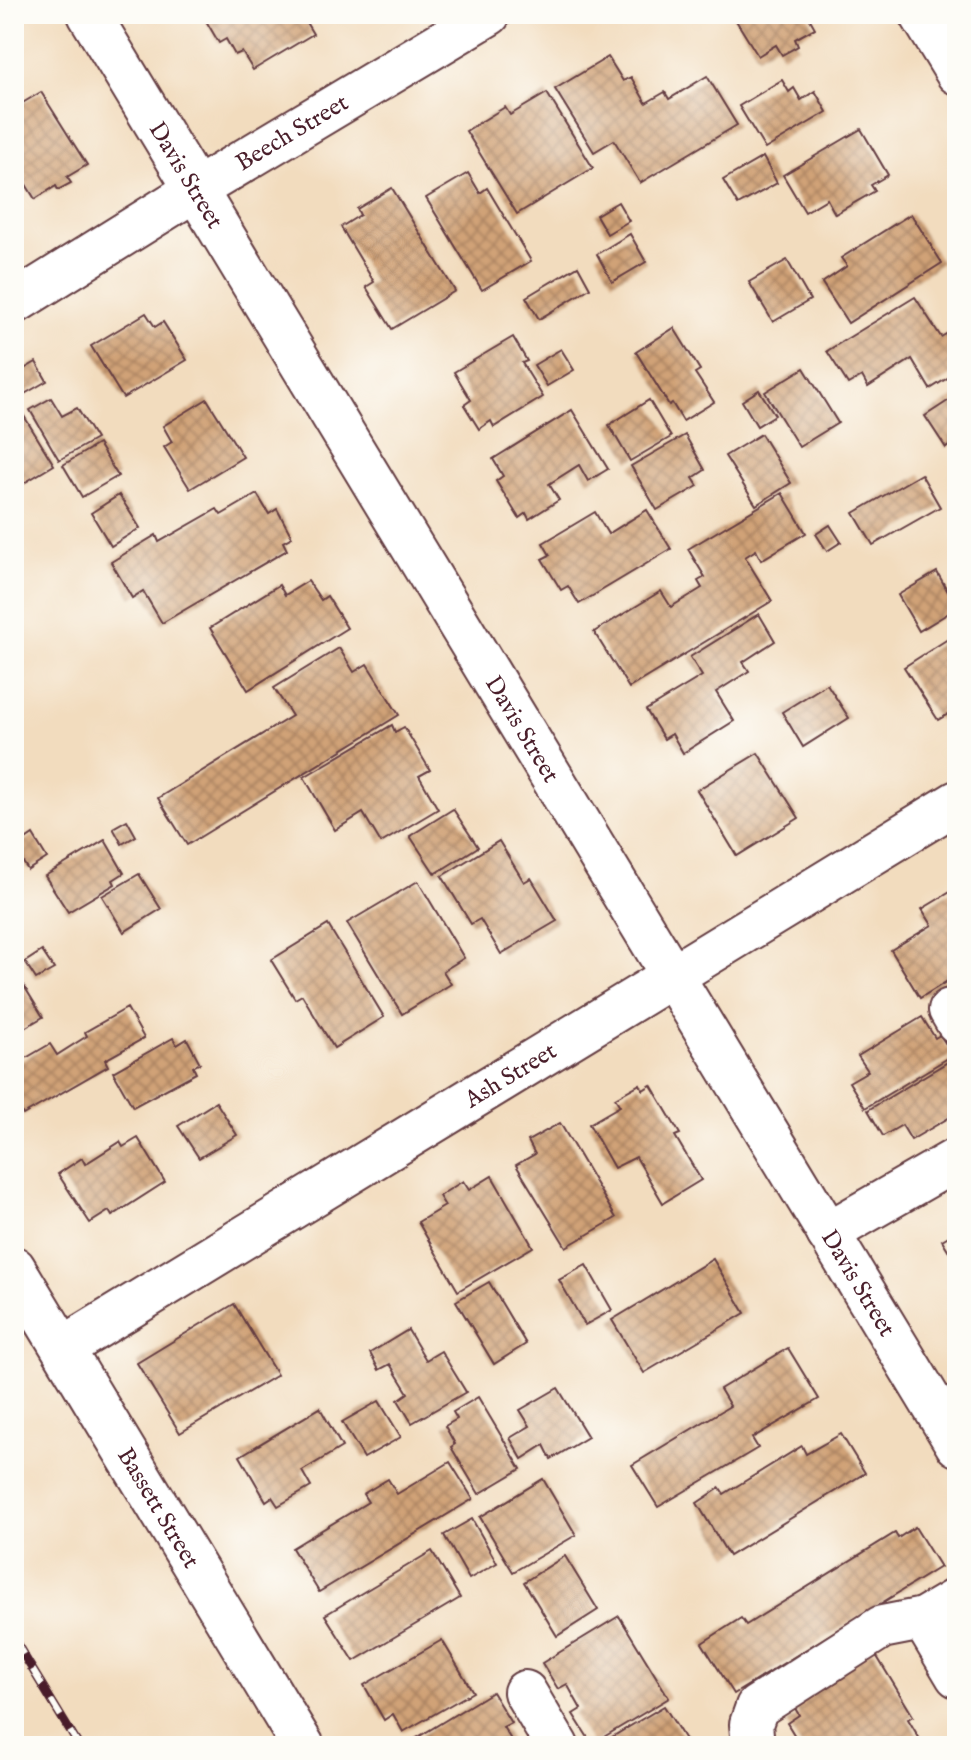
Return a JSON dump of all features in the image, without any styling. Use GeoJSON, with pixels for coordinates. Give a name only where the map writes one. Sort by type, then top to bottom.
{"type":"FeatureCollection","features":[{"type":"Feature","properties":{"kind":"street","name":"Davis Street"},"geometry":{"type":"LineString","coordinates":[[89,14],[957,1445]]}},
{"type":"Feature","properties":{"kind":"street","name":"Beech Street"},"geometry":{"type":"LineString","coordinates":[[14,303],[195,190],[489,14]]}},
{"type":"Feature","properties":{"kind":"street"},"geometry":{"type":"LineString","coordinates":[[921,14],[957,73]]}},
{"type":"Feature","properties":{"kind":"street","name":"Ash Street"},"geometry":{"type":"LineString","coordinates":[[63,1348],[957,802]]}},
{"type":"Feature","properties":{"kind":"street"},"geometry":{"type":"LineString","coordinates":[[828,1233],[957,1159]]}},
{"type":"Feature","properties":{"kind":"street","name":"Bassett Street"},"geometry":{"type":"LineString","coordinates":[[14,1268],[303,1746]]}},
{"type":"Feature","properties":{"kind":"street"},"geometry":{"type":"LineString","coordinates":[[753,1746],[751,1724],[757,1707],[882,1627],[940,1609],[957,1676]]}},
{"type":"Feature","properties":{"kind":"street"},"geometry":{"type":"LineString","coordinates":[[525,1692],[557,1746]]}},
{"type":"Feature","properties":{"kind":"building"},"geometry":{"type":"Polygon","coordinates":[[[202,14],[301,14],[313,34],[253,70],[242,52],[235,55],[226,39],[219,43],[202,14]]]}},
{"type":"Feature","properties":{"kind":"building"},"geometry":{"type":"Polygon","coordinates":[[[732,14],[807,14],[815,28],[795,39],[798,46],[782,55],[776,45],[758,56],[732,14]]]}},
{"type":"Feature","properties":{"kind":"building"},"geometry":{"type":"Polygon","coordinates":[[[608,57],[623,81],[631,77],[646,103],[665,92],[669,99],[707,76],[737,125],[640,183],[614,140],[594,152],[555,89],[608,57]]]}},
{"type":"Feature","properties":{"kind":"building"},"geometry":{"type":"Polygon","coordinates":[[[782,80],[789,92],[794,88],[801,100],[815,91],[827,112],[765,149],[739,106],[782,80]]]}},
{"type":"Feature","properties":{"kind":"building"},"geometry":{"type":"Polygon","coordinates":[[[41,92],[87,165],[67,177],[71,183],[58,190],[56,186],[35,199],[14,165],[14,108],[41,92]]]}},
{"type":"Feature","properties":{"kind":"building"},"geometry":{"type":"Polygon","coordinates":[[[547,93],[593,168],[517,214],[466,131],[505,107],[510,115],[547,93]]]}},
{"type":"Feature","properties":{"kind":"building"},"geometry":{"type":"Polygon","coordinates":[[[861,129],[888,175],[871,185],[875,191],[835,214],[827,199],[805,212],[783,175],[861,129]]]}},
{"type":"Feature","properties":{"kind":"building"},"geometry":{"type":"Polygon","coordinates":[[[763,157],[777,183],[738,205],[723,180],[763,157]]]}},
{"type":"Feature","properties":{"kind":"building"},"geometry":{"type":"Polygon","coordinates":[[[468,173],[480,193],[487,188],[531,261],[482,290],[426,198],[468,173]]]}},
{"type":"Feature","properties":{"kind":"building"},"geometry":{"type":"Polygon","coordinates":[[[392,188],[455,291],[392,329],[366,287],[374,282],[341,227],[360,215],[357,209],[392,188]]]}},
{"type":"Feature","properties":{"kind":"building"},"geometry":{"type":"Polygon","coordinates":[[[618,202],[629,221],[607,234],[596,215],[618,202]]]}},
{"type":"Feature","properties":{"kind":"building"},"geometry":{"type":"Polygon","coordinates":[[[911,214],[942,263],[848,323],[822,283],[847,266],[841,258],[911,214]]]}},
{"type":"Feature","properties":{"kind":"building"},"geometry":{"type":"Polygon","coordinates":[[[630,234],[646,262],[612,282],[597,254],[630,234]]]}},
{"type":"Feature","properties":{"kind":"building"},"geometry":{"type":"Polygon","coordinates":[[[787,260],[810,300],[773,322],[749,282],[787,260]]]}},
{"type":"Feature","properties":{"kind":"building"},"geometry":{"type":"Polygon","coordinates":[[[578,266],[590,288],[539,319],[526,297],[578,266]]]}},
{"type":"Feature","properties":{"kind":"building"},"geometry":{"type":"Polygon","coordinates":[[[915,297],[941,337],[953,330],[957,337],[957,372],[930,389],[912,359],[868,387],[862,376],[848,384],[827,351],[915,297]]]}},
{"type":"Feature","properties":{"kind":"building"},"geometry":{"type":"Polygon","coordinates":[[[146,313],[155,327],[163,322],[187,360],[123,398],[91,346],[146,313]]]}},
{"type":"Feature","properties":{"kind":"building"},"geometry":{"type":"Polygon","coordinates":[[[674,328],[700,370],[695,373],[714,402],[683,421],[672,403],[669,405],[636,352],[674,328]]]}},
{"type":"Feature","properties":{"kind":"building"},"geometry":{"type":"Polygon","coordinates":[[[513,337],[527,361],[522,363],[543,397],[494,427],[491,421],[479,429],[464,405],[471,400],[454,372],[513,337]]]}},
{"type":"Feature","properties":{"kind":"building"},"geometry":{"type":"Polygon","coordinates":[[[561,349],[574,370],[547,386],[534,365],[561,349]]]}},
{"type":"Feature","properties":{"kind":"building"},"geometry":{"type":"Polygon","coordinates":[[[36,362],[47,381],[21,396],[14,384],[14,375],[36,362]]]}},
{"type":"Feature","properties":{"kind":"building"},"geometry":{"type":"Polygon","coordinates":[[[804,368],[838,423],[799,447],[765,392],[804,368]]]}},
{"type":"Feature","properties":{"kind":"building"},"geometry":{"type":"Polygon","coordinates":[[[759,390],[775,415],[757,426],[742,401],[759,390]]]}},
{"type":"Feature","properties":{"kind":"building"},"geometry":{"type":"Polygon","coordinates":[[[957,395],[957,440],[946,448],[925,416],[957,395]]]}},
{"type":"Feature","properties":{"kind":"building"},"geometry":{"type":"Polygon","coordinates":[[[51,398],[62,416],[77,408],[96,439],[59,460],[30,410],[51,398]]]}},
{"type":"Feature","properties":{"kind":"building"},"geometry":{"type":"Polygon","coordinates":[[[207,399],[243,457],[190,489],[164,447],[172,442],[163,426],[207,399]]]}},
{"type":"Feature","properties":{"kind":"building"},"geometry":{"type":"Polygon","coordinates":[[[649,400],[671,437],[630,461],[609,425],[649,400]]]}},
{"type":"Feature","properties":{"kind":"building"},"geometry":{"type":"Polygon","coordinates":[[[572,410],[608,469],[588,481],[579,465],[549,484],[559,500],[529,519],[526,513],[519,518],[496,481],[503,476],[493,459],[572,410]]]}},
{"type":"Feature","properties":{"kind":"building"},"geometry":{"type":"Polygon","coordinates":[[[24,416],[54,465],[14,489],[14,423],[24,416]]]}},
{"type":"Feature","properties":{"kind":"building"},"geometry":{"type":"Polygon","coordinates":[[[761,434],[791,483],[756,505],[725,456],[761,434]]]}},
{"type":"Feature","properties":{"kind":"building"},"geometry":{"type":"Polygon","coordinates":[[[685,435],[705,470],[693,478],[698,486],[657,510],[631,466],[685,435]]]}},
{"type":"Feature","properties":{"kind":"building"},"geometry":{"type":"Polygon","coordinates":[[[98,444],[118,476],[82,497],[63,465],[98,444]]]}},
{"type":"Feature","properties":{"kind":"building"},"geometry":{"type":"Polygon","coordinates":[[[921,474],[940,507],[873,545],[854,513],[921,474]]]}},
{"type":"Feature","properties":{"kind":"building"},"geometry":{"type":"Polygon","coordinates":[[[782,493],[806,533],[761,560],[756,550],[745,557],[772,601],[629,688],[594,632],[661,591],[671,607],[702,588],[698,581],[705,577],[688,549],[782,493]]]}},
{"type":"Feature","properties":{"kind":"building"},"geometry":{"type":"Polygon","coordinates":[[[257,494],[269,514],[277,509],[292,537],[283,542],[287,550],[162,623],[143,591],[132,598],[111,562],[156,535],[159,542],[217,509],[221,515],[257,494]]]}},
{"type":"Feature","properties":{"kind":"building"},"geometry":{"type":"Polygon","coordinates":[[[119,495],[140,528],[111,546],[91,513],[119,495]]]}},
{"type":"Feature","properties":{"kind":"building"},"geometry":{"type":"Polygon","coordinates":[[[647,510],[671,549],[579,604],[568,586],[561,590],[542,559],[550,555],[543,543],[595,512],[608,534],[647,510]]]}},
{"type":"Feature","properties":{"kind":"building"},"geometry":{"type":"Polygon","coordinates":[[[830,525],[841,542],[827,551],[816,534],[830,525]]]}},
{"type":"Feature","properties":{"kind":"building"},"geometry":{"type":"Polygon","coordinates":[[[937,572],[957,608],[919,631],[898,595],[937,572]]]}},
{"type":"Feature","properties":{"kind":"building"},"geometry":{"type":"Polygon","coordinates":[[[308,581],[321,600],[327,596],[347,628],[248,690],[210,628],[279,585],[285,595],[308,581]]]}},
{"type":"Feature","properties":{"kind":"building"},"geometry":{"type":"Polygon","coordinates":[[[759,614],[775,641],[743,662],[749,671],[716,692],[734,721],[683,753],[672,734],[664,739],[646,710],[702,676],[690,657],[759,614]]]}},
{"type":"Feature","properties":{"kind":"building"},"geometry":{"type":"Polygon","coordinates":[[[951,637],[957,646],[957,697],[952,700],[957,709],[938,720],[904,667],[951,637]]]}},
{"type":"Feature","properties":{"kind":"building"},"geometry":{"type":"Polygon","coordinates":[[[339,648],[354,672],[367,664],[399,715],[187,845],[158,798],[292,716],[274,688],[339,648]]]}},
{"type":"Feature","properties":{"kind":"building"},"geometry":{"type":"Polygon","coordinates":[[[827,684],[849,718],[803,747],[782,712],[827,684]]]}},
{"type":"Feature","properties":{"kind":"building"},"geometry":{"type":"Polygon","coordinates":[[[392,725],[395,732],[404,727],[430,770],[419,776],[438,809],[381,843],[363,813],[335,830],[304,777],[392,725]]]}},
{"type":"Feature","properties":{"kind":"building"},"geometry":{"type":"Polygon","coordinates":[[[758,753],[799,818],[737,856],[697,790],[758,753]]]}},
{"type":"Feature","properties":{"kind":"building"},"geometry":{"type":"Polygon","coordinates":[[[453,809],[478,847],[435,874],[410,836],[453,809]]]}},
{"type":"Feature","properties":{"kind":"building"},"geometry":{"type":"Polygon","coordinates":[[[127,820],[136,836],[122,844],[113,828],[127,820]]]}},
{"type":"Feature","properties":{"kind":"building"},"geometry":{"type":"Polygon","coordinates":[[[33,835],[47,858],[28,870],[14,848],[33,835]]]}},
{"type":"Feature","properties":{"kind":"building"},"geometry":{"type":"Polygon","coordinates":[[[105,840],[124,873],[113,880],[115,884],[68,912],[45,876],[105,840]]]}},
{"type":"Feature","properties":{"kind":"building"},"geometry":{"type":"Polygon","coordinates":[[[499,841],[524,882],[531,878],[557,921],[501,954],[480,919],[471,924],[442,876],[499,841]]]}},
{"type":"Feature","properties":{"kind":"building"},"geometry":{"type":"Polygon","coordinates":[[[139,874],[161,909],[124,932],[102,896],[139,874]]]}},
{"type":"Feature","properties":{"kind":"building"},"geometry":{"type":"Polygon","coordinates":[[[418,881],[464,958],[443,971],[451,984],[402,1014],[347,923],[418,881]]]}},
{"type":"Feature","properties":{"kind":"building"},"geometry":{"type":"Polygon","coordinates":[[[957,888],[957,975],[920,998],[891,950],[932,925],[922,909],[957,888]]]}},
{"type":"Feature","properties":{"kind":"building"},"geometry":{"type":"Polygon","coordinates":[[[328,925],[384,1017],[334,1048],[302,995],[295,999],[271,960],[328,925]]]}},
{"type":"Feature","properties":{"kind":"building"},"geometry":{"type":"Polygon","coordinates":[[[42,951],[54,969],[36,979],[25,962],[42,951]]]}},
{"type":"Feature","properties":{"kind":"building"},"geometry":{"type":"Polygon","coordinates":[[[14,974],[43,1017],[14,1034],[14,974]]]}},
{"type":"Feature","properties":{"kind":"building"},"geometry":{"type":"Polygon","coordinates":[[[127,1008],[144,1038],[105,1060],[108,1066],[23,1115],[14,1100],[14,1065],[50,1044],[57,1055],[87,1036],[85,1032],[127,1008]]]}},
{"type":"Feature","properties":{"kind":"building"},"geometry":{"type":"Polygon","coordinates":[[[922,1017],[935,1038],[940,1035],[953,1055],[865,1108],[849,1082],[868,1071],[858,1056],[922,1017]]]}},
{"type":"Feature","properties":{"kind":"building"},"geometry":{"type":"Polygon","coordinates":[[[173,1038],[177,1045],[187,1039],[200,1063],[193,1067],[196,1073],[133,1107],[113,1072],[173,1038]]]}},
{"type":"Feature","properties":{"kind":"building"},"geometry":{"type":"Polygon","coordinates":[[[956,1057],[957,1113],[911,1140],[902,1125],[883,1136],[868,1110],[956,1057]]]}},
{"type":"Feature","properties":{"kind":"building"},"geometry":{"type":"Polygon","coordinates":[[[640,1084],[643,1090],[651,1085],[680,1134],[675,1136],[701,1180],[663,1203],[636,1157],[614,1168],[589,1124],[620,1106],[615,1098],[640,1084]]]}},
{"type":"Feature","properties":{"kind":"building"},"geometry":{"type":"Polygon","coordinates":[[[216,1102],[237,1135],[199,1158],[178,1126],[216,1102]]]}},
{"type":"Feature","properties":{"kind":"building"},"geometry":{"type":"Polygon","coordinates":[[[560,1123],[616,1218],[566,1247],[516,1165],[535,1154],[528,1141],[560,1123]]]}},
{"type":"Feature","properties":{"kind":"building"},"geometry":{"type":"Polygon","coordinates":[[[138,1138],[165,1182],[112,1216],[109,1211],[90,1223],[58,1174],[82,1158],[85,1164],[120,1142],[123,1147],[138,1138]]]}},
{"type":"Feature","properties":{"kind":"building"},"geometry":{"type":"Polygon","coordinates":[[[492,1176],[533,1247],[458,1291],[418,1222],[445,1206],[439,1196],[463,1181],[469,1190],[492,1176]]]}},
{"type":"Feature","properties":{"kind":"building"},"geometry":{"type":"Polygon","coordinates":[[[957,1231],[957,1264],[942,1240],[957,1231]]]}},
{"type":"Feature","properties":{"kind":"building"},"geometry":{"type":"Polygon","coordinates":[[[713,1259],[745,1313],[644,1373],[612,1320],[713,1259]]]}},
{"type":"Feature","properties":{"kind":"building"},"geometry":{"type":"Polygon","coordinates":[[[586,1265],[612,1310],[585,1325],[559,1280],[586,1265]]]}},
{"type":"Feature","properties":{"kind":"building"},"geometry":{"type":"Polygon","coordinates":[[[489,1282],[526,1344],[494,1364],[456,1301],[489,1282]]]}},
{"type":"Feature","properties":{"kind":"building"},"geometry":{"type":"Polygon","coordinates":[[[234,1304],[277,1375],[180,1433],[137,1363],[234,1304]]]}},
{"type":"Feature","properties":{"kind":"building"},"geometry":{"type":"Polygon","coordinates":[[[408,1330],[426,1360],[441,1351],[466,1392],[412,1423],[398,1400],[408,1393],[390,1364],[379,1370],[370,1353],[408,1330]]]}},
{"type":"Feature","properties":{"kind":"building"},"geometry":{"type":"Polygon","coordinates":[[[788,1348],[819,1399],[752,1438],[758,1448],[658,1507],[632,1465],[730,1406],[720,1389],[788,1348]]]}},
{"type":"Feature","properties":{"kind":"building"},"geometry":{"type":"Polygon","coordinates":[[[558,1388],[588,1437],[551,1459],[544,1445],[522,1459],[510,1438],[530,1426],[520,1410],[558,1388]]]}},
{"type":"Feature","properties":{"kind":"building"},"geometry":{"type":"Polygon","coordinates":[[[478,1397],[521,1469],[479,1494],[451,1447],[455,1444],[445,1426],[457,1419],[453,1412],[478,1397]]]}},
{"type":"Feature","properties":{"kind":"building"},"geometry":{"type":"Polygon","coordinates":[[[379,1401],[401,1437],[364,1458],[342,1422],[379,1401]]]}},
{"type":"Feature","properties":{"kind":"building"},"geometry":{"type":"Polygon","coordinates":[[[320,1408],[342,1447],[302,1471],[311,1487],[278,1506],[272,1497],[266,1501],[240,1456],[320,1408]]]}},
{"type":"Feature","properties":{"kind":"building"},"geometry":{"type":"Polygon","coordinates":[[[841,1434],[865,1473],[729,1556],[697,1503],[720,1488],[724,1494],[802,1446],[806,1454],[841,1434]]]}},
{"type":"Feature","properties":{"kind":"building"},"geometry":{"type":"Polygon","coordinates":[[[450,1462],[473,1499],[319,1592],[292,1548],[368,1502],[363,1494],[388,1479],[397,1494],[450,1462]]]}},
{"type":"Feature","properties":{"kind":"building"},"geometry":{"type":"Polygon","coordinates":[[[543,1479],[576,1535],[513,1572],[480,1517],[543,1479]]]}},
{"type":"Feature","properties":{"kind":"building"},"geometry":{"type":"Polygon","coordinates":[[[472,1519],[497,1563],[469,1579],[444,1535],[472,1519]]]}},
{"type":"Feature","properties":{"kind":"building"},"geometry":{"type":"Polygon","coordinates":[[[915,1527],[940,1567],[734,1694],[702,1643],[741,1618],[746,1625],[895,1533],[898,1538],[915,1527]]]}},
{"type":"Feature","properties":{"kind":"building"},"geometry":{"type":"Polygon","coordinates":[[[432,1551],[460,1598],[354,1661],[325,1615],[432,1551]]]}},
{"type":"Feature","properties":{"kind":"building"},"geometry":{"type":"Polygon","coordinates":[[[565,1556],[598,1610],[557,1636],[524,1582],[565,1556]]]}},
{"type":"Feature","properties":{"kind":"building"},"geometry":{"type":"Polygon","coordinates":[[[619,1616],[669,1698],[592,1744],[573,1714],[581,1709],[567,1684],[558,1689],[542,1663],[619,1616]]]}},
{"type":"Feature","properties":{"kind":"building"},"geometry":{"type":"Polygon","coordinates":[[[442,1640],[473,1692],[403,1732],[393,1714],[384,1720],[364,1685],[442,1640]]]}},
{"type":"Feature","properties":{"kind":"building"},"geometry":{"type":"Polygon","coordinates":[[[873,1650],[913,1716],[908,1719],[924,1746],[801,1746],[787,1723],[799,1715],[789,1698],[873,1650]]]}},
{"type":"Feature","properties":{"kind":"building"},"geometry":{"type":"Polygon","coordinates":[[[492,1692],[511,1723],[503,1727],[515,1746],[420,1746],[415,1739],[492,1692]]]}},
{"type":"Feature","properties":{"kind":"building"},"geometry":{"type":"Polygon","coordinates":[[[664,1706],[689,1746],[597,1746],[664,1706]]]}},
{"type":"Feature","properties":{"kind":"railway"},"geometry":{"type":"LineString","coordinates":[[14,1639],[79,1746]]}}]}
